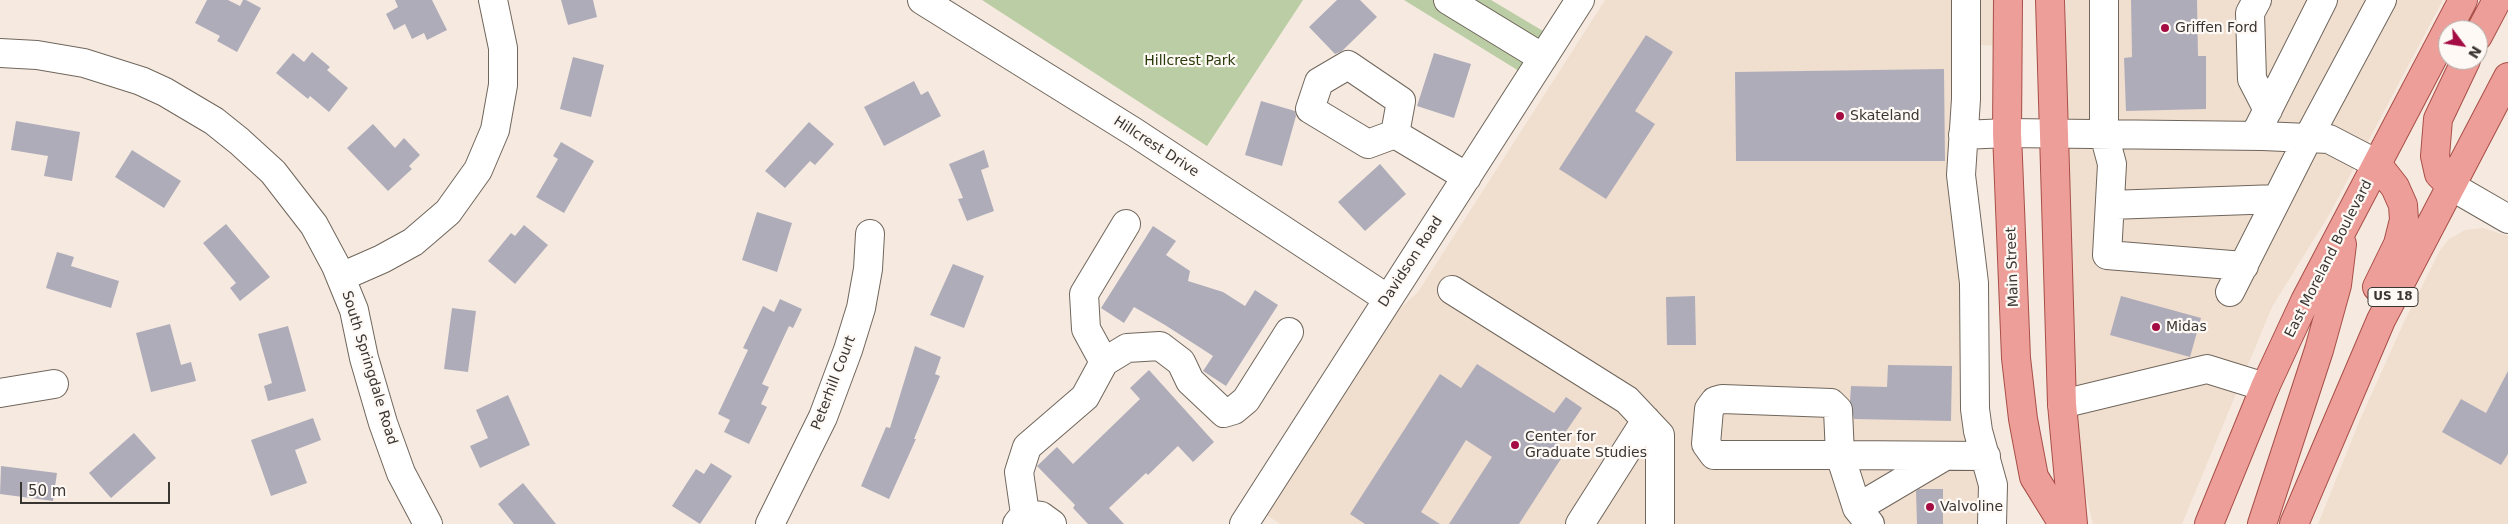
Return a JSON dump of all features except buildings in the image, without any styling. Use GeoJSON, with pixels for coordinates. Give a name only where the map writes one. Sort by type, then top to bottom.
{"type":"FeatureCollection","features":[{"type":"Feature","properties":{"kind":"main road","name":"Main Street"},"geometry":{"type":"LineString","coordinates":[[2008,0],[2007,132],[2016,358],[2023,419],[2034,477],[2063,524]]}},
{"type":"Feature","properties":{"kind":"main road"},"geometry":{"type":"LineString","coordinates":[[2050,0],[2062,404],[2073,524]]}},
{"type":"Feature","properties":{"kind":"main road","name":"East Moreland Boulevard"},"geometry":{"type":"LineString","coordinates":[[2209,524],[2305,301],[2463,0]]}},
{"type":"Feature","properties":{"kind":"main road"},"geometry":{"type":"LineString","coordinates":[[2486,20],[2497,0]]}},
{"type":"Feature","properties":{"kind":"main road"},"geometry":{"type":"LineString","coordinates":[[2451,186],[2439,174],[2434,156],[2438,119],[2461,70]]}},
{"type":"Feature","properties":{"kind":"main road","name":"US 18"},"geometry":{"type":"LineString","coordinates":[[2294,524],[2326,444],[2381,320],[2508,77]]}},
{"type":"Feature","properties":{"kind":"main road"},"geometry":{"type":"LineString","coordinates":[[2326,444],[2342,361],[2398,244],[2404,220],[2403,205],[2395,187],[2377,164]]}},
{"type":"Feature","properties":{"kind":"main road"},"geometry":{"type":"LineString","coordinates":[[2262,524],[2316,359],[2337,285],[2344,227]]}},
{"type":"Feature","properties":{"kind":"main road"},"geometry":{"type":"LineString","coordinates":[[2015,302],[2029,336],[2034,389],[2048,402],[2062,404]]}},
{"type":"Feature","properties":{"kind":"street"},"geometry":{"type":"LineString","coordinates":[[341,277],[382,259],[413,242],[448,212],[478,170],[495,130],[504,85],[503,48],[494,0]]}},
{"type":"Feature","properties":{"kind":"street","name":"Hillcrest Drive"},"geometry":{"type":"LineString","coordinates":[[922,0],[1134,132],[1388,298]]}},
{"type":"Feature","properties":{"kind":"street"},"geometry":{"type":"LineString","coordinates":[[1448,0],[1542,58]]}},
{"type":"Feature","properties":{"kind":"street","name":"Davidson Road"},"geometry":{"type":"LineString","coordinates":[[1244,524],[1580,0]]}},
{"type":"Feature","properties":{"kind":"street"},"geometry":{"type":"LineString","coordinates":[[1966,0],[1967,76],[1961,175],[1974,282],[1974,409],[1993,485],[1992,524]]}},
{"type":"Feature","properties":{"kind":"street"},"geometry":{"type":"LineString","coordinates":[[2104,0],[2104,134],[2112,164],[2107,256],[2244,266]]}},
{"type":"Feature","properties":{"kind":"street"},"geometry":{"type":"LineString","coordinates":[[2256,0],[2250,13],[2252,79],[2268,110]]}},
{"type":"Feature","properties":{"kind":"street"},"geometry":{"type":"LineString","coordinates":[[2255,136],[2323,0]]}},
{"type":"Feature","properties":{"kind":"street"},"geometry":{"type":"LineString","coordinates":[[2230,292],[2308,138],[2382,0]]}},
{"type":"Feature","properties":{"kind":"street","name":"South Springdale Road"},"geometry":{"type":"LineString","coordinates":[[0,53],[37,55],[84,63],[115,72],[165,92],[191,106],[239,141],[273,172],[314,225],[341,277],[354,310],[364,358],[383,423],[401,472],[428,524]]}},
{"type":"Feature","properties":{"kind":"street"},"geometry":{"type":"LineString","coordinates":[[1963,135],[2007,132],[2329,139],[2377,164]]}},
{"type":"Feature","properties":{"kind":"street"},"geometry":{"type":"LineString","coordinates":[[1395,134],[1467,177]]}},
{"type":"Feature","properties":{"kind":"street"},"geometry":{"type":"LineString","coordinates":[[2451,186],[2508,219]]}},
{"type":"Feature","properties":{"kind":"street"},"geometry":{"type":"LineString","coordinates":[[2110,205],[2277,199]]}},
{"type":"Feature","properties":{"kind":"street"},"geometry":{"type":"LineString","coordinates":[[1104,362],[1086,329],[1084,294],[1126,224]]}},
{"type":"Feature","properties":{"kind":"street","name":"Peterhill Court"},"geometry":{"type":"LineString","coordinates":[[770,524],[823,417],[848,350],[862,300],[868,268],[870,234]]}},
{"type":"Feature","properties":{"kind":"street"},"geometry":{"type":"LineString","coordinates":[[1452,290],[1628,400],[1660,435],[1660,524]]}},
{"type":"Feature","properties":{"kind":"street"},"geometry":{"type":"LineString","coordinates":[[1052,524],[1041,516],[1021,519],[1019,472],[1027,447],[1085,397],[1104,362],[1128,348],[1160,346],[1181,362],[1190,381],[1224,414],[1234,410],[1246,400],[1289,332]]}},
{"type":"Feature","properties":{"kind":"street"},"geometry":{"type":"LineString","coordinates":[[2062,404],[2208,368],[2266,388]]}},
{"type":"Feature","properties":{"kind":"street"},"geometry":{"type":"LineString","coordinates":[[0,393],[54,384]]}},
{"type":"Feature","properties":{"kind":"street"},"geometry":{"type":"LineString","coordinates":[[1945,456],[1863,516],[1840,455],[1838,410],[1831,403],[1722,399],[1715,401],[1709,409],[1706,444],[1714,455],[1840,455],[1986,456]]}},
{"type":"Feature","properties":{"kind":"street"},"geometry":{"type":"LineString","coordinates":[[1580,524],[1646,420]]}},
{"type":"Feature","properties":{"kind":"shaded area"},"geometry":{"type":"Polygon","coordinates":[[[1605,0],[2000,0],[2000,46],[1959,44],[1987,524],[1280,524],[1265,514],[1396,312],[1418,292],[1605,0]]]}},
{"type":"Feature","properties":{"kind":"shaded area"},"geometry":{"type":"Polygon","coordinates":[[[2066,0],[2443,0],[2329,215],[2272,307],[2182,524],[2093,524],[2081,477],[2068,355],[2066,0]]]}},
{"type":"Feature","properties":{"kind":"shaded area"},"geometry":{"type":"Polygon","coordinates":[[[2483,228],[2508,236],[2508,524],[2318,524],[2359,422],[2403,324],[2440,250],[2449,239],[2465,230],[2483,228]]]}},
{"type":"Feature","properties":{"kind":"green space","name":"Hillcrest Park"},"geometry":{"type":"Polygon","coordinates":[[[982,0],[1303,0],[1207,146],[982,0]]]}},
{"type":"Feature","properties":{"kind":"green space"},"geometry":{"type":"Polygon","coordinates":[[[1404,0],[1491,0],[1543,31],[1519,71],[1404,0]]]}},
{"type":"Feature","properties":{"kind":"place","name":"Griffen Ford"},"geometry":{"type":"Point","coordinates":[2165,28]}},
{"type":"Feature","properties":{"kind":"place","name":"Skateland"},"geometry":{"type":"Point","coordinates":[1840,116]}},
{"type":"Feature","properties":{"kind":"place","name":"Midas"},"geometry":{"type":"Point","coordinates":[2156,327]}},
{"type":"Feature","properties":{"kind":"place","name":"Center for Graduate Studies"},"geometry":{"type":"Point","coordinates":[1515,445]}},
{"type":"Feature","properties":{"kind":"place","name":"Valvoline"},"geometry":{"type":"Point","coordinates":[1930,507]}}]}
